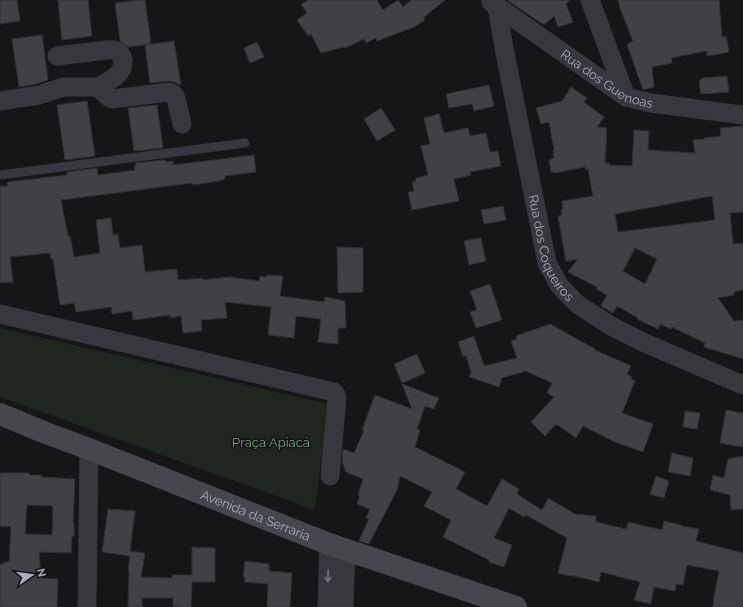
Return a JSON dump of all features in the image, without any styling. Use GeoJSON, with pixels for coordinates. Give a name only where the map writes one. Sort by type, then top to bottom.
{"type":"FeatureCollection","features":[{"type":"Feature","properties":{"kind":"main road","name":"Avenida da Serraria"},"geometry":{"type":"LineString","coordinates":[[0,414],[338,547],[516,607]]}},
{"type":"Feature","properties":{"kind":"street"},"geometry":{"type":"LineString","coordinates":[[590,0],[626,97]]}},
{"type":"Feature","properties":{"kind":"street","name":"Rua dos Guenoas"},"geometry":{"type":"LineString","coordinates":[[492,3],[626,97],[651,103],[743,115]]}},
{"type":"Feature","properties":{"kind":"street","name":"Rua dos Coqueiros"},"geometry":{"type":"LineString","coordinates":[[492,3],[505,56],[547,263],[559,285],[578,304],[611,326],[645,343],[743,385]]}},
{"type":"Feature","properties":{"kind":"street"},"geometry":{"type":"LineString","coordinates":[[0,101],[39,95],[63,87],[98,87],[117,75],[123,67],[123,59],[120,53],[114,50],[57,56]]}},
{"type":"Feature","properties":{"kind":"street"},"geometry":{"type":"LineString","coordinates":[[98,87],[112,99],[169,92],[172,93],[176,98],[182,124]]}},
{"type":"Feature","properties":{"kind":"street"},"geometry":{"type":"LineString","coordinates":[[0,314],[334,392],[337,398],[330,476]]}},
{"type":"Feature","properties":{"kind":"street"},"geometry":{"type":"LineString","coordinates":[[87,607],[89,449]]}},
{"type":"Feature","properties":{"kind":"street"},"geometry":{"type":"LineString","coordinates":[[327,607],[338,547]]}},
{"type":"Feature","properties":{"kind":"street"},"geometry":{"type":"LineString","coordinates":[[338,547],[344,607]]}},
{"type":"Feature","properties":{"kind":"lane"},"geometry":{"type":"LineString","coordinates":[[0,175],[245,143]]}},
{"type":"Feature","properties":{"kind":"green space","name":"Praça Apiacá"},"geometry":{"type":"Polygon","coordinates":[[[0,328],[328,404],[315,510],[0,397],[0,328]]]}},
{"type":"Feature","properties":{"kind":"building"},"geometry":{"type":"Polygon","coordinates":[[[0,0],[17,0],[20,21],[0,24],[0,0]]]}},
{"type":"Feature","properties":{"kind":"building"},"geometry":{"type":"Polygon","coordinates":[[[58,0],[88,0],[92,36],[62,40],[58,0]]]}},
{"type":"Feature","properties":{"kind":"building"},"geometry":{"type":"Polygon","coordinates":[[[145,0],[151,44],[129,47],[120,41],[115,3],[145,0]]]}},
{"type":"Feature","properties":{"kind":"building"},"geometry":{"type":"Polygon","coordinates":[[[309,0],[377,0],[383,10],[398,0],[403,7],[411,0],[445,0],[423,18],[425,20],[414,27],[377,41],[376,38],[366,43],[364,39],[345,48],[321,53],[311,34],[308,36],[297,20],[307,13],[301,4],[309,0]]]}},
{"type":"Feature","properties":{"kind":"building"},"geometry":{"type":"Polygon","coordinates":[[[507,0],[570,0],[566,4],[573,22],[558,27],[554,16],[544,25],[507,0]]]}},
{"type":"Feature","properties":{"kind":"building"},"geometry":{"type":"Polygon","coordinates":[[[618,0],[719,0],[722,37],[726,36],[729,52],[707,56],[706,51],[671,58],[672,63],[652,67],[654,87],[643,90],[627,44],[633,41],[618,0]]]}},
{"type":"Feature","properties":{"kind":"building"},"geometry":{"type":"Polygon","coordinates":[[[42,35],[48,80],[19,87],[12,39],[42,35]]]}},
{"type":"Feature","properties":{"kind":"building"},"geometry":{"type":"Polygon","coordinates":[[[174,41],[181,85],[168,81],[150,83],[145,45],[174,41]]]}},
{"type":"Feature","properties":{"kind":"building"},"geometry":{"type":"Polygon","coordinates":[[[257,42],[264,57],[250,63],[244,48],[257,42]]]}},
{"type":"Feature","properties":{"kind":"building"},"geometry":{"type":"Polygon","coordinates":[[[727,76],[729,92],[701,94],[699,81],[703,78],[727,76]]]}},
{"type":"Feature","properties":{"kind":"building"},"geometry":{"type":"Polygon","coordinates":[[[489,85],[494,106],[474,111],[472,104],[449,108],[446,94],[489,85]]]}},
{"type":"Feature","properties":{"kind":"building"},"geometry":{"type":"Polygon","coordinates":[[[571,87],[587,98],[584,102],[604,117],[597,127],[607,128],[605,163],[609,163],[609,165],[632,166],[634,130],[649,131],[648,150],[695,153],[693,140],[721,136],[720,128],[743,126],[743,212],[730,213],[733,244],[743,243],[743,290],[734,292],[734,295],[718,298],[734,321],[743,320],[743,359],[704,347],[705,343],[672,327],[671,329],[660,324],[658,329],[637,319],[638,318],[617,306],[613,313],[601,306],[607,295],[596,289],[597,287],[568,272],[578,259],[566,261],[558,216],[562,215],[562,201],[593,196],[588,169],[586,170],[585,167],[555,173],[551,172],[549,160],[554,158],[554,150],[549,122],[541,124],[536,108],[562,101],[571,87]],[[712,196],[615,214],[618,232],[715,220],[712,196]],[[635,248],[623,271],[645,284],[657,259],[635,248]]]}},
{"type":"Feature","properties":{"kind":"building"},"geometry":{"type":"Polygon","coordinates":[[[87,101],[95,156],[65,160],[57,105],[87,101]]]}},
{"type":"Feature","properties":{"kind":"building"},"geometry":{"type":"Polygon","coordinates":[[[157,105],[163,148],[134,151],[128,108],[157,105]]]}},
{"type":"Feature","properties":{"kind":"building"},"geometry":{"type":"Polygon","coordinates":[[[381,108],[395,130],[377,141],[364,119],[381,108]]]}},
{"type":"Feature","properties":{"kind":"building"},"geometry":{"type":"Polygon","coordinates":[[[439,114],[444,133],[468,128],[470,136],[486,133],[490,152],[498,151],[501,166],[470,172],[471,175],[454,179],[459,201],[412,210],[408,192],[414,191],[412,182],[416,181],[416,178],[428,175],[421,146],[430,144],[424,118],[439,114]]]}},
{"type":"Feature","properties":{"kind":"building"},"geometry":{"type":"Polygon","coordinates":[[[254,155],[256,172],[225,176],[225,179],[219,181],[193,185],[192,183],[61,200],[74,257],[100,253],[96,220],[111,218],[113,235],[118,234],[120,248],[142,245],[145,272],[177,269],[178,280],[203,278],[203,280],[229,277],[259,281],[260,276],[283,276],[280,296],[324,302],[325,297],[345,301],[346,328],[338,328],[338,344],[318,342],[321,319],[296,316],[294,338],[268,335],[271,307],[225,302],[227,318],[201,320],[202,331],[183,333],[181,316],[170,318],[170,315],[133,320],[132,311],[112,314],[111,307],[76,312],[74,303],[60,305],[53,259],[51,259],[50,253],[10,257],[13,282],[0,283],[0,186],[8,186],[7,182],[67,175],[67,172],[97,168],[98,175],[135,170],[135,163],[165,160],[165,162],[173,161],[173,165],[254,155]]]}},
{"type":"Feature","properties":{"kind":"building"},"geometry":{"type":"Polygon","coordinates":[[[503,206],[506,220],[484,224],[481,210],[503,206]]]}},
{"type":"Feature","properties":{"kind":"building"},"geometry":{"type":"Polygon","coordinates":[[[481,238],[486,261],[469,265],[464,241],[481,238]]]}},
{"type":"Feature","properties":{"kind":"building"},"geometry":{"type":"Polygon","coordinates":[[[337,247],[363,248],[363,292],[338,293],[337,247]]]}},
{"type":"Feature","properties":{"kind":"building"},"geometry":{"type":"Polygon","coordinates":[[[490,284],[502,320],[476,328],[470,312],[477,310],[470,291],[490,284]]]}},
{"type":"Feature","properties":{"kind":"building"},"geometry":{"type":"Polygon","coordinates":[[[550,324],[595,350],[631,366],[627,374],[635,381],[622,413],[653,424],[643,452],[615,442],[583,426],[576,438],[556,424],[545,436],[531,422],[554,397],[547,393],[552,383],[526,371],[502,378],[499,387],[469,377],[471,372],[466,356],[463,356],[458,342],[474,336],[484,366],[517,358],[511,341],[517,339],[516,336],[550,324]]]}},
{"type":"Feature","properties":{"kind":"building"},"geometry":{"type":"Polygon","coordinates":[[[417,354],[425,373],[402,383],[394,364],[417,354]]]}},
{"type":"Feature","properties":{"kind":"building"},"geometry":{"type":"Polygon","coordinates":[[[402,384],[439,398],[434,409],[425,406],[417,429],[420,430],[415,447],[465,472],[456,489],[487,506],[502,479],[519,489],[517,494],[542,510],[548,498],[575,514],[596,516],[596,522],[626,529],[628,522],[662,530],[664,521],[699,529],[696,541],[743,553],[743,607],[713,607],[719,571],[687,565],[683,585],[676,584],[675,591],[654,587],[651,604],[634,600],[640,582],[601,572],[599,582],[558,573],[567,538],[526,515],[524,517],[509,508],[494,538],[512,545],[504,567],[489,562],[489,560],[443,537],[451,520],[424,506],[432,492],[400,476],[397,490],[369,544],[359,541],[369,519],[366,518],[370,509],[357,504],[363,479],[346,472],[342,462],[343,449],[354,453],[364,431],[362,430],[375,395],[412,409],[402,384]]]}},
{"type":"Feature","properties":{"kind":"building"},"geometry":{"type":"Polygon","coordinates":[[[726,410],[743,413],[742,447],[720,443],[726,410]]]}},
{"type":"Feature","properties":{"kind":"building"},"geometry":{"type":"Polygon","coordinates":[[[685,411],[700,413],[697,429],[683,427],[685,411]]]}},
{"type":"Feature","properties":{"kind":"building"},"geometry":{"type":"Polygon","coordinates":[[[672,453],[693,458],[690,476],[668,472],[672,453]]]}},
{"type":"Feature","properties":{"kind":"building"},"geometry":{"type":"Polygon","coordinates":[[[743,456],[743,509],[731,510],[730,495],[710,490],[713,475],[724,478],[728,459],[743,456]]]}},
{"type":"Feature","properties":{"kind":"building"},"geometry":{"type":"Polygon","coordinates":[[[0,473],[29,473],[29,475],[41,475],[41,477],[75,479],[73,523],[74,536],[72,536],[71,553],[39,552],[41,578],[58,579],[57,607],[0,607],[0,564],[9,562],[11,527],[0,526],[0,473]],[[27,505],[25,534],[52,535],[53,506],[27,505]]]}},
{"type":"Feature","properties":{"kind":"building"},"geometry":{"type":"Polygon","coordinates":[[[656,476],[669,481],[664,498],[650,494],[656,476]]]}},
{"type":"Feature","properties":{"kind":"building"},"geometry":{"type":"Polygon","coordinates":[[[108,509],[135,511],[130,551],[145,553],[141,577],[172,578],[172,575],[192,575],[192,547],[215,548],[215,582],[192,582],[191,607],[173,606],[173,598],[142,598],[142,607],[128,607],[128,571],[130,556],[102,552],[108,509]]]}},
{"type":"Feature","properties":{"kind":"building"},"geometry":{"type":"Polygon","coordinates":[[[245,561],[269,564],[269,571],[292,573],[290,607],[267,607],[268,584],[244,582],[245,577],[243,577],[245,561]]]}}]}
